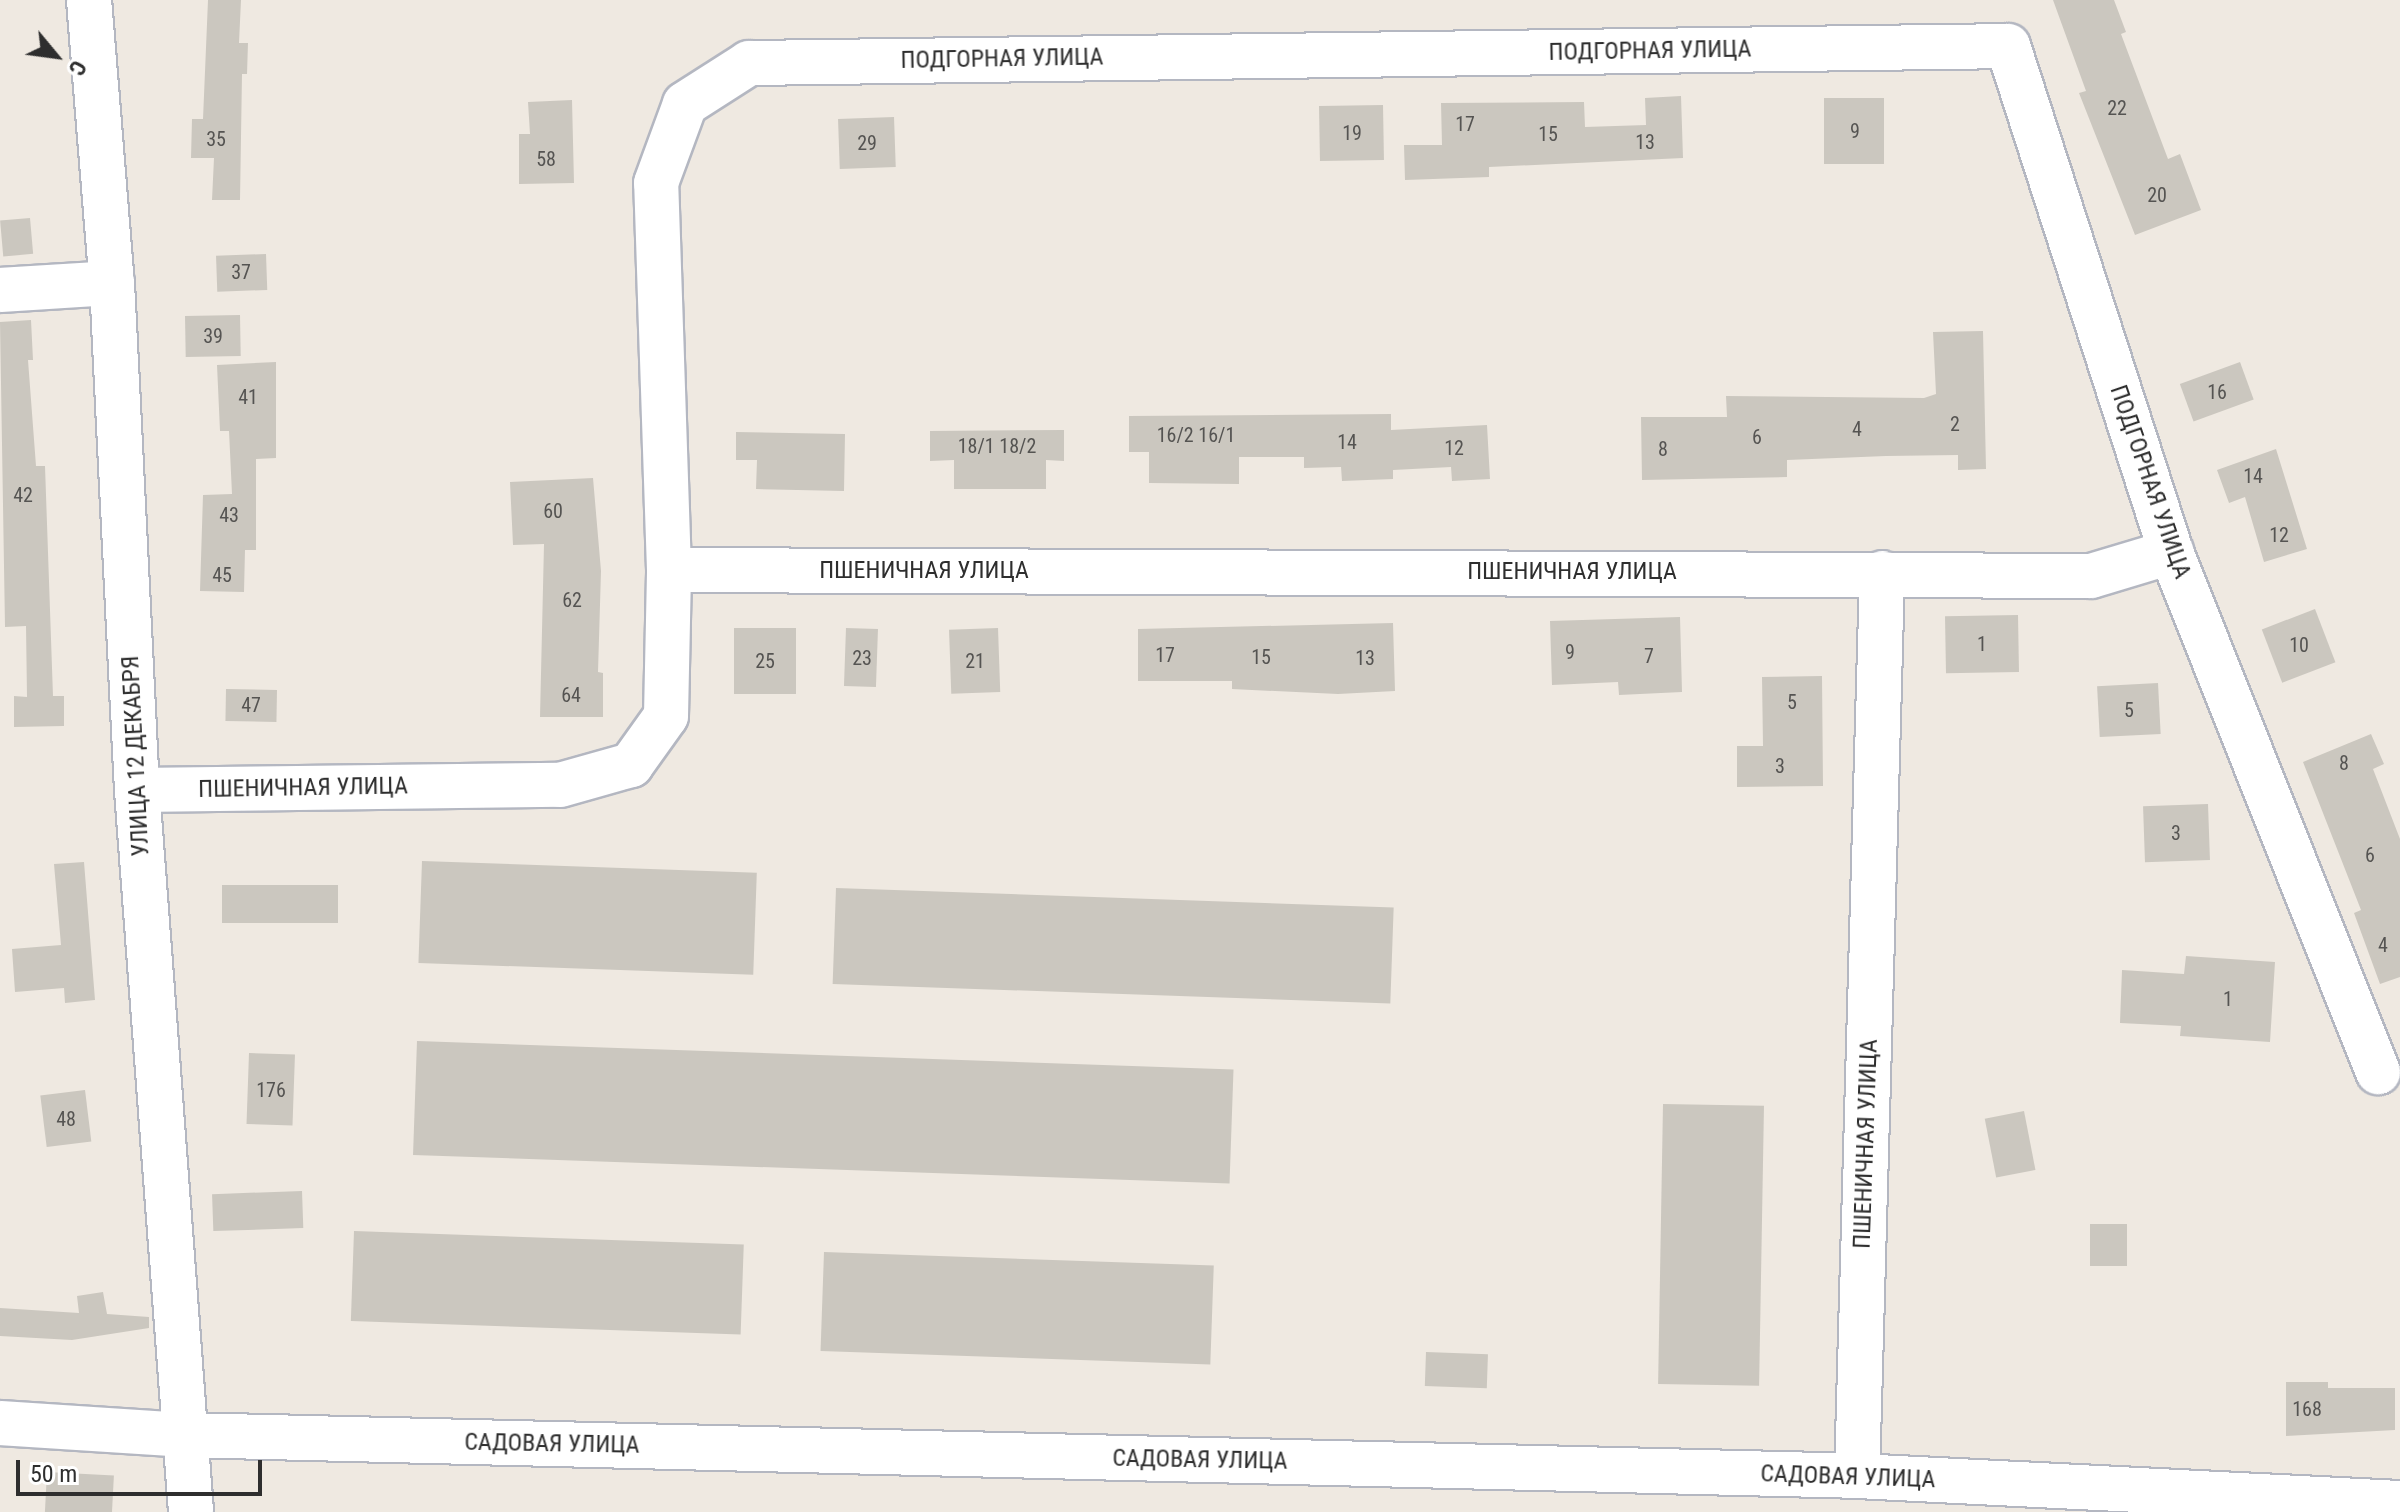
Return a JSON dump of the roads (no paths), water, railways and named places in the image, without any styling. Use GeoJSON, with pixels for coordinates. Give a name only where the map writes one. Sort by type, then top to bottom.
{"type":"FeatureCollection","features":[{"type":"Feature","properties":{"kind":"street","name":"УЛИЦА 12 ДЕКАБРЯ"},"geometry":{"type":"LineString","coordinates":[[89,0],[112,283],[137,790],[191,1512]]}},
{"type":"Feature","properties":{"kind":"street","name":"ПОДГОРНАЯ УЛИЦА"},"geometry":{"type":"LineString","coordinates":[[669,570],[656,183],[685,104],[749,63],[2008,46],[2171,552],[2378,1072]]}},
{"type":"Feature","properties":{"kind":"street"},"geometry":{"type":"LineString","coordinates":[[0,290],[112,283]]}},
{"type":"Feature","properties":{"kind":"street","name":"ПШЕНИЧНАЯ УЛИЦА"},"geometry":{"type":"LineString","coordinates":[[137,790],[560,785],[631,765],[666,716],[669,570],[2091,576],[2171,552]]}},
{"type":"Feature","properties":{"kind":"street","name":"ПШЕНИЧНАЯ УЛИЦА"},"geometry":{"type":"LineString","coordinates":[[1857,1476],[1882,573]]}},
{"type":"Feature","properties":{"kind":"street","name":"САДОВАЯ УЛИЦА"},"geometry":{"type":"LineString","coordinates":[[0,1423],[185,1435],[1857,1476],[2400,1503]]}}]}
